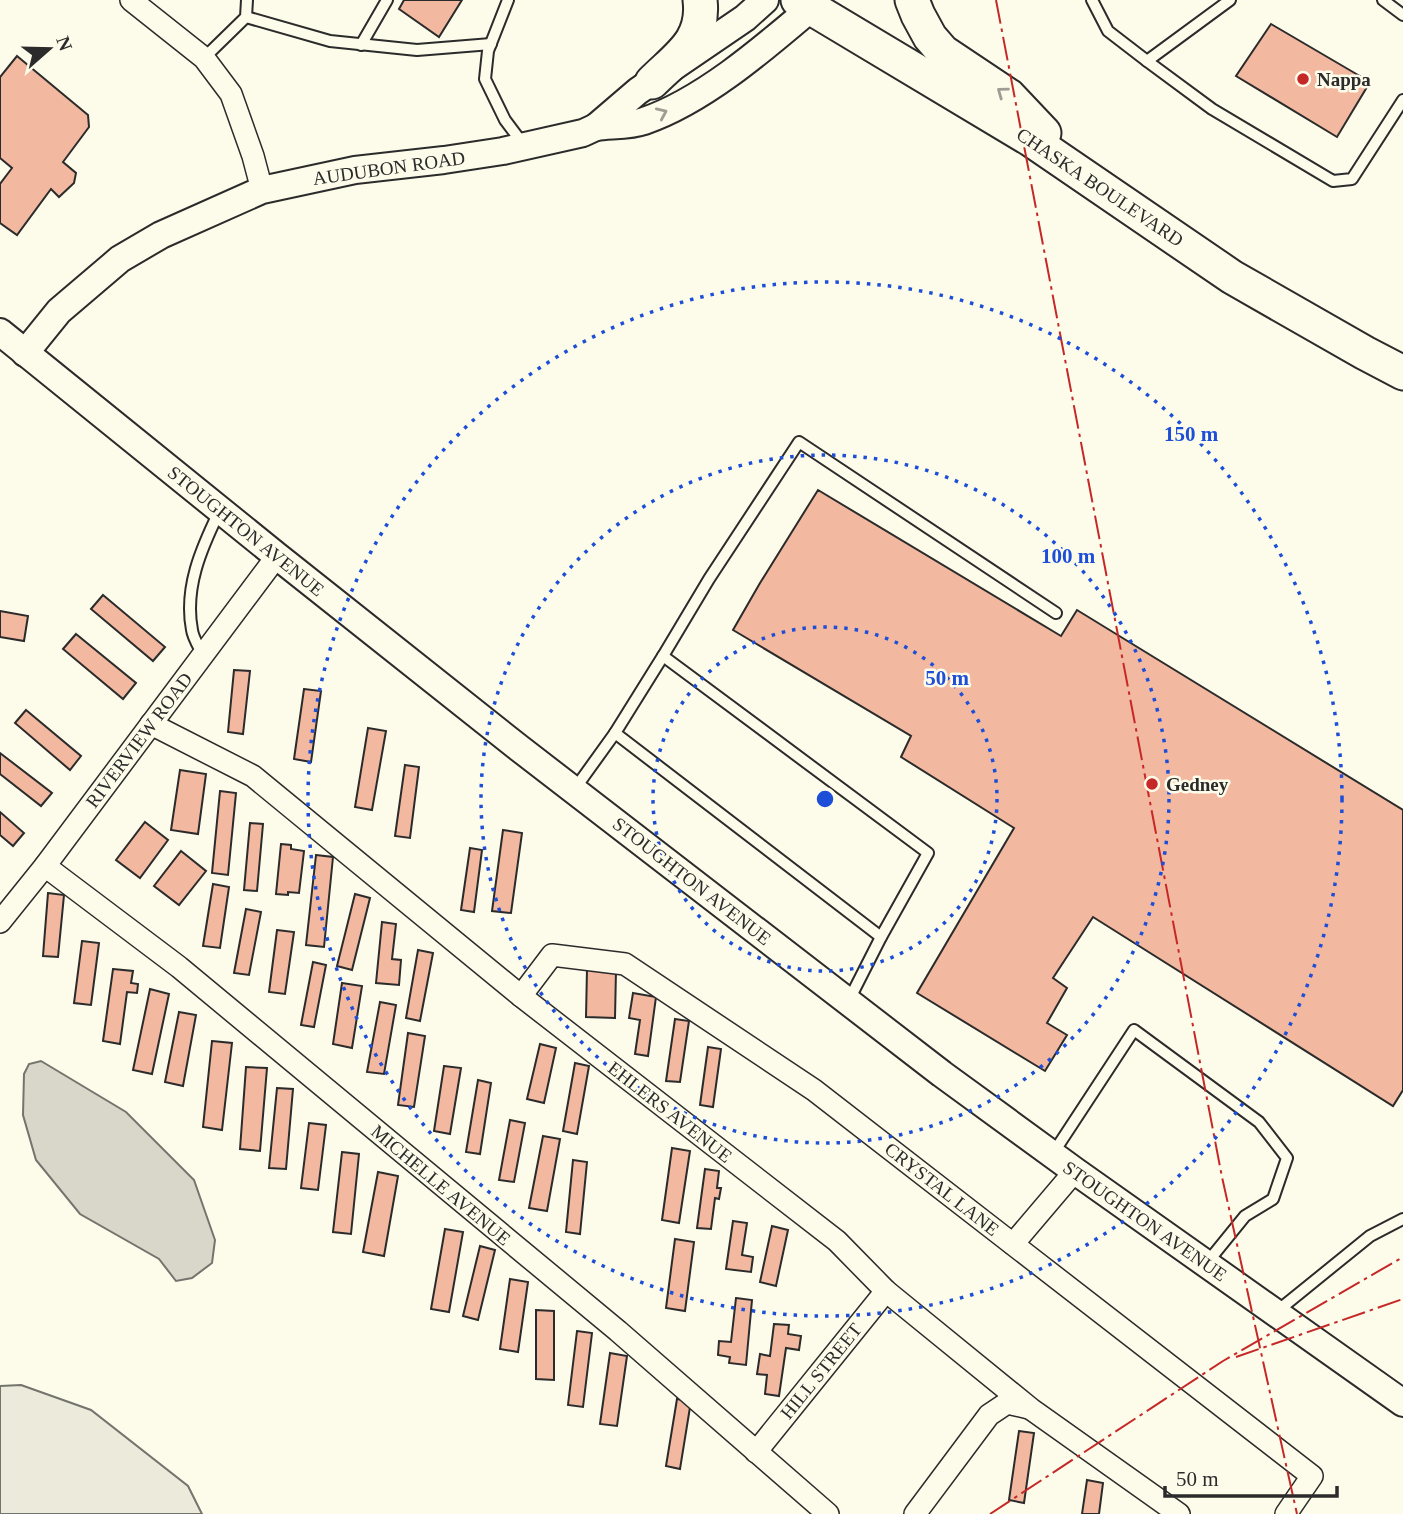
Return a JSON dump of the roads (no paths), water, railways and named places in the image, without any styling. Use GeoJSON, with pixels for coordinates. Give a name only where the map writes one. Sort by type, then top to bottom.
{"type":"FeatureCollection","features":[{"type":"Feature","properties":{"kind":"main road"},"geometry":{"type":"LineString","coordinates":[[652,82],[695,37],[701,19],[700,0]]}},
{"type":"Feature","properties":{"kind":"main road"},"geometry":{"type":"LineString","coordinates":[[912,0],[930,37],[943,52],[1009,96],[1084,176]]}},
{"type":"Feature","properties":{"kind":"main road","name":"CHASKA BOULEVARD"},"geometry":{"type":"LineString","coordinates":[[805,4],[1030,139],[1232,277],[1403,373]]}},
{"type":"Feature","properties":{"kind":"street"},"geometry":{"type":"LineString","coordinates":[[131,0],[204,58],[231,94],[262,190]]}},
{"type":"Feature","properties":{"kind":"street","name":"AUDUBON ROAD"},"geometry":{"type":"LineString","coordinates":[[596,127],[652,82],[746,18],[765,0]]}},
{"type":"Feature","properties":{"kind":"street","name":"AUDUBON ROAD"},"geometry":{"type":"LineString","coordinates":[[25,353],[59,311],[120,259],[161,235],[262,190],[355,170],[444,160],[524,146],[596,127],[642,122],[678,106],[737,68],[765,47],[805,4]]}},
{"type":"Feature","properties":{"kind":"street","name":"STOUGHTON AVENUE"},"geometry":{"type":"LineString","coordinates":[[0,332],[277,556],[574,790],[942,1074],[1403,1403]]}},
{"type":"Feature","properties":{"kind":"street","name":"RIVERVIEW ROAD"},"geometry":{"type":"LineString","coordinates":[[0,922],[277,556]]}},
{"type":"Feature","properties":{"kind":"street","name":"EHLERS AVENUE"},"geometry":{"type":"LineString","coordinates":[[151,724],[253,776],[520,996],[837,1241],[886,1291],[1031,1409],[1179,1514]]}},
{"type":"Feature","properties":{"kind":"street","name":"MICHELLE AVENUE"},"geometry":{"type":"LineString","coordinates":[[45,866],[189,976],[618,1331],[828,1514]]}},
{"type":"Feature","properties":{"kind":"street","name":"CRYSTAL LANE"},"geometry":{"type":"LineString","coordinates":[[520,996],[552,955],[625,964],[814,1090],[1312,1476],[1286,1514]]}},
{"type":"Feature","properties":{"kind":"street"},"geometry":{"type":"LineString","coordinates":[[1013,1244],[1075,1171]]}},
{"type":"Feature","properties":{"kind":"street","name":"HILL STREET"},"geometry":{"type":"LineString","coordinates":[[757,1452],[886,1291]]}},
{"type":"Feature","properties":{"kind":"street"},"geometry":{"type":"LineString","coordinates":[[915,1514],[989,1415],[1007,1403],[1031,1409]]}},
{"type":"Feature","properties":{"kind":"lane"},"geometry":{"type":"LineString","coordinates":[[204,58],[246,17],[247,0]]}},
{"type":"Feature","properties":{"kind":"lane"},"geometry":{"type":"LineString","coordinates":[[361,44],[387,0]]}},
{"type":"Feature","properties":{"kind":"lane"},"geometry":{"type":"LineString","coordinates":[[508,0],[488,51],[485,79],[505,120],[524,146]]}},
{"type":"Feature","properties":{"kind":"lane"},"geometry":{"type":"LineString","coordinates":[[1092,0],[1108,31],[1147,61],[1212,109],[1333,180],[1352,179],[1403,100]]}},
{"type":"Feature","properties":{"kind":"lane"},"geometry":{"type":"LineString","coordinates":[[1147,61],[1230,0]]}},
{"type":"Feature","properties":{"kind":"lane"},"geometry":{"type":"LineString","coordinates":[[1382,0],[1403,15]]}},
{"type":"Feature","properties":{"kind":"lane"},"geometry":{"type":"LineString","coordinates":[[246,17],[330,41],[417,50],[491,44]]}},
{"type":"Feature","properties":{"kind":"lane"},"geometry":{"type":"LineString","coordinates":[[574,790],[615,733],[709,579],[799,442],[1056,613]]}},
{"type":"Feature","properties":{"kind":"lane"},"geometry":{"type":"LineString","coordinates":[[203,655],[192,632],[190,593],[202,546],[220,510]]}},
{"type":"Feature","properties":{"kind":"lane"},"geometry":{"type":"LineString","coordinates":[[663,656],[928,853],[848,1002]]}},
{"type":"Feature","properties":{"kind":"lane"},"geometry":{"type":"LineString","coordinates":[[615,733],[881,937]]}},
{"type":"Feature","properties":{"kind":"lane"},"geometry":{"type":"LineString","coordinates":[[1052,1154],[1134,1030],[1259,1122],[1287,1157],[1273,1199],[1245,1216],[1206,1264]]}},
{"type":"Feature","properties":{"kind":"lane"},"geometry":{"type":"LineString","coordinates":[[1275,1312],[1370,1236],[1403,1219]]}},
{"type":"Feature","properties":{"kind":"place","name":"Nappa"},"geometry":{"type":"Point","coordinates":[1303,79]}},
{"type":"Feature","properties":{"kind":"place","name":"Gedney"},"geometry":{"type":"Point","coordinates":[1152,784]}}]}
